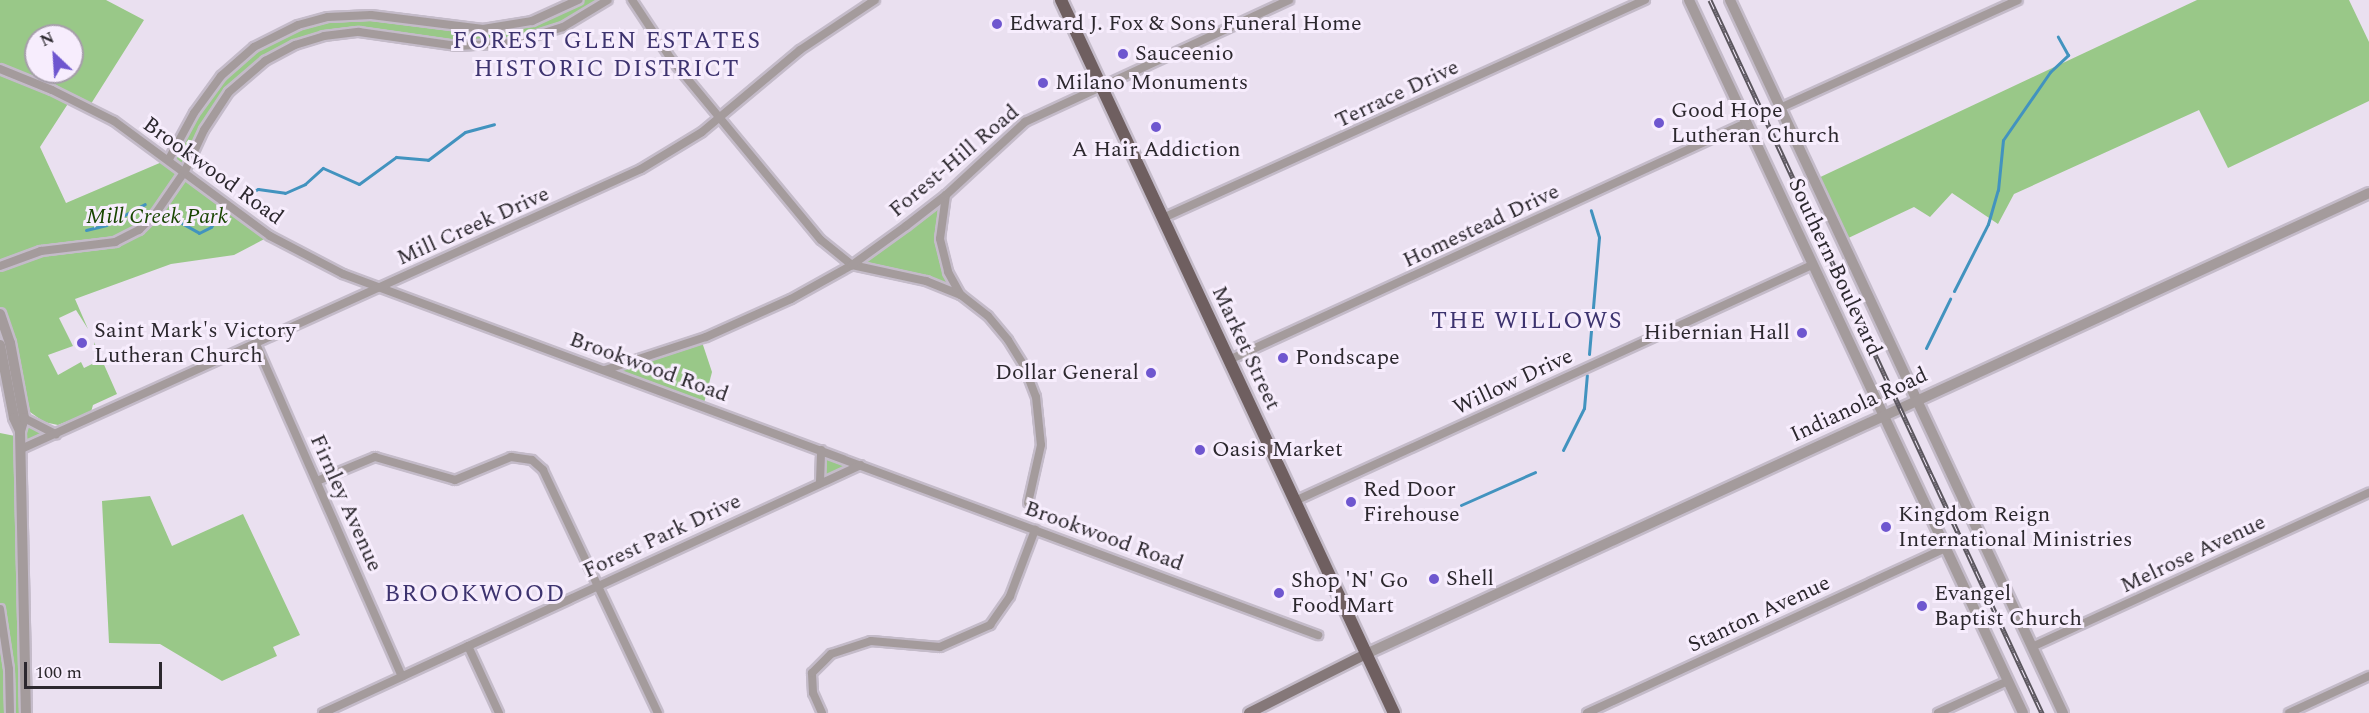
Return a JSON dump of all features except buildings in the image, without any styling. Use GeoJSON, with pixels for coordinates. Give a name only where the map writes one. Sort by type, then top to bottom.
{"type":"FeatureCollection","features":[{"type":"Feature","properties":{"kind":"main road","name":"Market Street"},"geometry":{"type":"LineString","coordinates":[[1061,0],[1394,713]]}},
{"type":"Feature","properties":{"kind":"main road"},"geometry":{"type":"LineString","coordinates":[[1249,713],[1366,654]]}},
{"type":"Feature","properties":{"kind":"street"},"geometry":{"type":"LineString","coordinates":[[169,159],[210,88],[240,58],[265,41],[328,17],[371,15],[483,29],[532,21],[578,0]]}},
{"type":"Feature","properties":{"kind":"street"},"geometry":{"type":"LineString","coordinates":[[0,266],[40,251],[97,247],[131,235],[151,220],[185,171],[219,104],[265,61],[324,36],[391,34],[457,46],[512,43],[563,27],[608,0]]}},
{"type":"Feature","properties":{"kind":"street"},"geometry":{"type":"LineString","coordinates":[[633,0],[671,59],[802,221],[852,265],[926,281],[961,295]]}},
{"type":"Feature","properties":{"kind":"street","name":"Mill Creek Drive"},"geometry":{"type":"LineString","coordinates":[[21,449],[641,170],[720,117],[800,50],[875,0]]}},
{"type":"Feature","properties":{"kind":"street","name":"Forest-Hill Road"},"geometry":{"type":"LineString","coordinates":[[604,370],[742,323],[852,265],[946,195],[1020,126],[1101,86],[1289,0]]}},
{"type":"Feature","properties":{"kind":"street","name":"Terrace Drive"},"geometry":{"type":"LineString","coordinates":[[1162,218],[1645,0]]}},
{"type":"Feature","properties":{"kind":"street","name":"Southern Boulevard"},"geometry":{"type":"LineString","coordinates":[[1689,0],[2023,713]]}},
{"type":"Feature","properties":{"kind":"street","name":"Southern Boulevard"},"geometry":{"type":"LineString","coordinates":[[1730,0],[1915,401],[2063,713]]}},
{"type":"Feature","properties":{"kind":"street"},"geometry":{"type":"LineString","coordinates":[[1780,108],[2018,0]]}},
{"type":"Feature","properties":{"kind":"street"},"geometry":{"type":"LineString","coordinates":[[391,34],[394,18]]}},
{"type":"Feature","properties":{"kind":"street","name":"Brookwood Road"},"geometry":{"type":"LineString","coordinates":[[0,69],[89,107],[169,159],[270,236],[321,264],[380,288],[1318,634]]}},
{"type":"Feature","properties":{"kind":"street","name":"Homestead Drive"},"geometry":{"type":"LineString","coordinates":[[1229,360],[1746,123]]}},
{"type":"Feature","properties":{"kind":"street","name":"Indianola Road"},"geometry":{"type":"LineString","coordinates":[[1366,654],[2369,193]]}},
{"type":"Feature","properties":{"kind":"street"},"geometry":{"type":"LineString","coordinates":[[946,195],[941,250],[948,272],[961,295],[1008,339],[1024,366],[1036,397],[1041,445],[1028,503]]}},
{"type":"Feature","properties":{"kind":"street","name":"Willow Drive"},"geometry":{"type":"LineString","coordinates":[[1295,501],[1812,265]]}},
{"type":"Feature","properties":{"kind":"street"},"geometry":{"type":"LineString","coordinates":[[1,317],[24,418],[20,430],[26,713]]}},
{"type":"Feature","properties":{"kind":"street","name":"Firnley Avenue"},"geometry":{"type":"LineString","coordinates":[[256,344],[402,676]]}},
{"type":"Feature","properties":{"kind":"street"},"geometry":{"type":"LineString","coordinates":[[0,345],[14,418],[20,430]]}},
{"type":"Feature","properties":{"kind":"street"},"geometry":{"type":"LineString","coordinates":[[24,418],[56,434]]}},
{"type":"Feature","properties":{"kind":"street"},"geometry":{"type":"LineString","coordinates":[[820,482],[821,450]]}},
{"type":"Feature","properties":{"kind":"street"},"geometry":{"type":"LineString","coordinates":[[317,481],[375,457],[455,480],[511,457],[532,460],[543,470],[658,713]]}},
{"type":"Feature","properties":{"kind":"street","name":"Forest Park Drive"},"geometry":{"type":"LineString","coordinates":[[323,713],[339,710],[402,676],[861,465]]}},
{"type":"Feature","properties":{"kind":"street","name":"Melrose Avenue"},"geometry":{"type":"LineString","coordinates":[[2032,647],[2369,493]]}},
{"type":"Feature","properties":{"kind":"street"},"geometry":{"type":"LineString","coordinates":[[822,713],[813,693],[812,673],[831,654],[871,641],[940,647],[994,621],[1011,596],[1035,530]]}},
{"type":"Feature","properties":{"kind":"street","name":"Stanton Avenue"},"geometry":{"type":"LineString","coordinates":[[1587,713],[1946,548]]}},
{"type":"Feature","properties":{"kind":"street"},"geometry":{"type":"LineString","coordinates":[[0,609],[9,669],[10,713]]}},
{"type":"Feature","properties":{"kind":"street"},"geometry":{"type":"LineString","coordinates":[[468,646],[499,713]]}},
{"type":"Feature","properties":{"kind":"street"},"geometry":{"type":"LineString","coordinates":[[2289,713],[2369,676]]}},
{"type":"Feature","properties":{"kind":"street"},"geometry":{"type":"LineString","coordinates":[[1938,713],[2008,681]]}},
{"type":"Feature","properties":{"kind":"green space","name":"Mill Creek Park"},"geometry":{"type":"Polygon","coordinates":[[[0,0],[106,0],[144,20],[89,107],[71,99],[40,147],[66,203],[169,159],[221,76],[281,33],[343,16],[440,26],[505,27],[578,0],[608,0],[563,27],[485,46],[342,33],[280,52],[229,92],[185,171],[270,236],[234,255],[171,264],[75,299],[88,329],[76,310],[59,318],[73,346],[48,355],[58,375],[81,362],[84,368],[96,362],[94,342],[117,394],[93,405],[91,412],[58,425],[44,422],[30,412],[11,329],[6,331],[10,343],[0,349],[0,0]]]}},
{"type":"Feature","properties":{"kind":"green space"},"geometry":{"type":"Polygon","coordinates":[[[2197,0],[2349,0],[2369,42],[2369,101],[2228,168],[2199,110],[2014,194],[1998,224],[1952,193],[1930,217],[1914,207],[1842,241],[1814,180],[2197,0]]]}},
{"type":"Feature","properties":{"kind":"green space"},"geometry":{"type":"Polygon","coordinates":[[[946,195],[941,250],[961,295],[944,286],[852,265],[946,195]]]}},
{"type":"Feature","properties":{"kind":"green space"},"geometry":{"type":"Polygon","coordinates":[[[701,339],[712,372],[703,407],[604,370],[701,339]]]}},
{"type":"Feature","properties":{"kind":"green space"},"geometry":{"type":"Polygon","coordinates":[[[24,418],[56,434],[21,449],[26,713],[0,713],[0,433],[20,437],[24,418]]]}},
{"type":"Feature","properties":{"kind":"green space"},"geometry":{"type":"Polygon","coordinates":[[[821,450],[861,465],[820,482],[821,450]]]}},
{"type":"Feature","properties":{"kind":"green space"},"geometry":{"type":"Polygon","coordinates":[[[150,496],[172,546],[243,514],[300,635],[273,647],[277,656],[222,681],[160,644],[109,643],[102,501],[150,496]]]}},
{"type":"Feature","properties":{"kind":"waterway"},"geometry":{"type":"LineString","coordinates":[[1954,291],[1988,224],[1998,190],[2003,140],[2050,72],[2068,55],[2058,37]]}},
{"type":"Feature","properties":{"kind":"waterway"},"geometry":{"type":"LineString","coordinates":[[241,197],[258,189],[285,193],[305,184],[323,168],[359,184],[396,157],[428,160],[465,132],[494,124]]}},
{"type":"Feature","properties":{"kind":"waterway"},"geometry":{"type":"LineString","coordinates":[[86,230],[106,225],[145,204]]}},
{"type":"Feature","properties":{"kind":"waterway"},"geometry":{"type":"LineString","coordinates":[[1589,354],[1599,237],[1591,210]]}},
{"type":"Feature","properties":{"kind":"waterway"},"geometry":{"type":"LineString","coordinates":[[176,220],[199,233],[211,227],[219,215]]}},
{"type":"Feature","properties":{"kind":"waterway"},"geometry":{"type":"LineString","coordinates":[[1926,348],[1950,299]]}},
{"type":"Feature","properties":{"kind":"waterway"},"geometry":{"type":"LineString","coordinates":[[1563,450],[1584,408],[1587,375]]}},
{"type":"Feature","properties":{"kind":"waterway"},"geometry":{"type":"LineString","coordinates":[[1461,505],[1535,472]]}},
{"type":"Feature","properties":{"kind":"railway"},"geometry":{"type":"LineString","coordinates":[[1710,0],[2042,713]]}},
{"type":"Feature","properties":{"kind":"place","name":"Edward J. Fox & Sons Funeral Home"},"geometry":{"type":"Point","coordinates":[997,24]}},
{"type":"Feature","properties":{"kind":"place","name":"Sauceenio"},"geometry":{"type":"Point","coordinates":[1123,54]}},
{"type":"Feature","properties":{"kind":"place","name":"Milano Monuments"},"geometry":{"type":"Point","coordinates":[1043,83]}},
{"type":"Feature","properties":{"kind":"place","name":"Good Hope Lutheran Church"},"geometry":{"type":"Point","coordinates":[1659,123]}},
{"type":"Feature","properties":{"kind":"place","name":"A Hair Addiction"},"geometry":{"type":"Point","coordinates":[1156,127]}},
{"type":"Feature","properties":{"kind":"place","name":"Hibernian Hall"},"geometry":{"type":"Point","coordinates":[1802,333]}},
{"type":"Feature","properties":{"kind":"place","name":"Saint Mark's Victory Lutheran Church"},"geometry":{"type":"Point","coordinates":[82,343]}},
{"type":"Feature","properties":{"kind":"place","name":"Pondscape"},"geometry":{"type":"Point","coordinates":[1283,358]}},
{"type":"Feature","properties":{"kind":"place","name":"Dollar General"},"geometry":{"type":"Point","coordinates":[1151,373]}},
{"type":"Feature","properties":{"kind":"place","name":"Oasis Market"},"geometry":{"type":"Point","coordinates":[1200,450]}},
{"type":"Feature","properties":{"kind":"place","name":"Red Door Firehouse"},"geometry":{"type":"Point","coordinates":[1351,502]}},
{"type":"Feature","properties":{"kind":"place","name":"Kingdom Reign International Ministries"},"geometry":{"type":"Point","coordinates":[1886,527]}},
{"type":"Feature","properties":{"kind":"place","name":"Shell"},"geometry":{"type":"Point","coordinates":[1434,579]}},
{"type":"Feature","properties":{"kind":"place","name":"Shop 'N' Go Food Mart"},"geometry":{"type":"Point","coordinates":[1279,593]}},
{"type":"Feature","properties":{"kind":"place","name":"Evangel Baptist Church"},"geometry":{"type":"Point","coordinates":[1922,606]}},
{"type":"Feature","properties":{"kind":"district","name":"FOREST GLEN ESTATES HISTORIC DISTRICT"},"geometry":{"type":"Point","coordinates":[607,56]}},
{"type":"Feature","properties":{"kind":"district","name":"THE WILLOWS"},"geometry":{"type":"Point","coordinates":[1527,322]}},
{"type":"Feature","properties":{"kind":"district","name":"BROOKWOOD"},"geometry":{"type":"Point","coordinates":[475,595]}}]}
